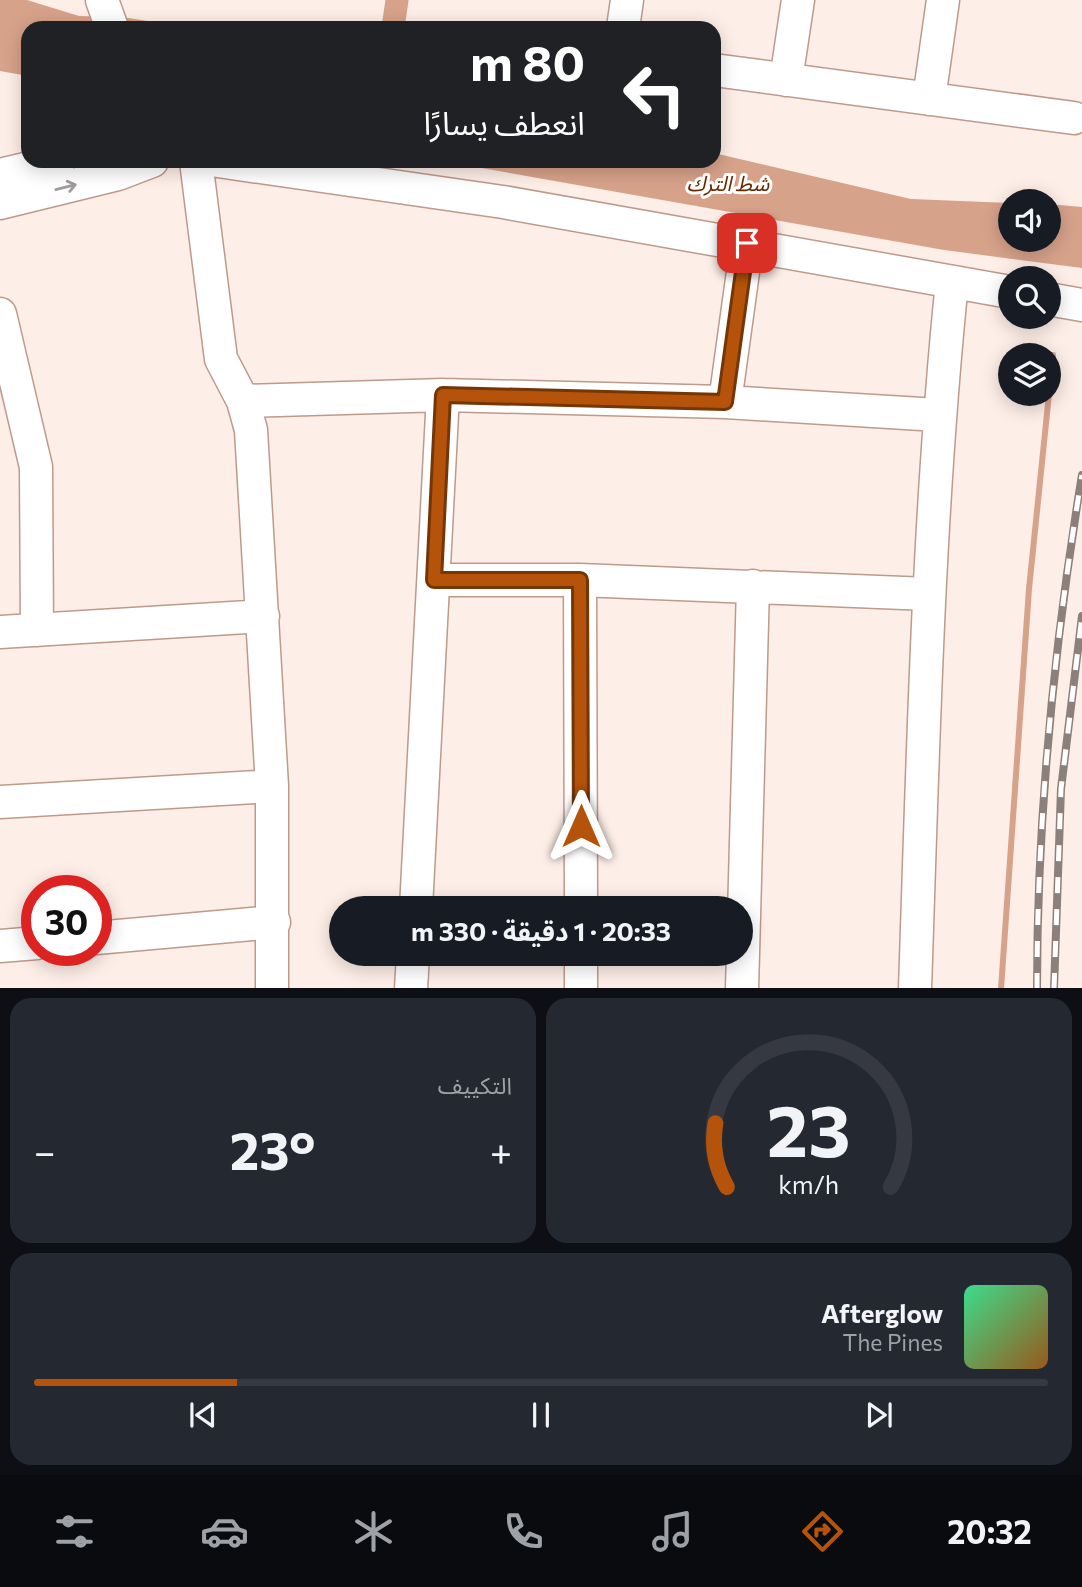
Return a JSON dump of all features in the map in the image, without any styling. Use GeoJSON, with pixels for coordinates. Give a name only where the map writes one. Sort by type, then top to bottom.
{"type":"FeatureCollection","features":[{"type":"Feature","properties":{"kind":"street"},"geometry":{"type":"LineString","coordinates":[[102,0],[110,21]]}},
{"type":"Feature","properties":{"kind":"street"},"geometry":{"type":"LineString","coordinates":[[624,21],[627,0]]}},
{"type":"Feature","properties":{"kind":"street"},"geometry":{"type":"LineString","coordinates":[[786,80],[798,0]]}},
{"type":"Feature","properties":{"kind":"street"},"geometry":{"type":"LineString","coordinates":[[929,99],[943,0]]}},
{"type":"Feature","properties":{"kind":"street"},"geometry":{"type":"LineString","coordinates":[[721,71],[1074,118]]}},
{"type":"Feature","properties":{"kind":"street"},"geometry":{"type":"LineString","coordinates":[[0,174],[28,168]]}},
{"type":"Feature","properties":{"kind":"street"},"geometry":{"type":"LineString","coordinates":[[0,203],[134,168]]}},
{"type":"Feature","properties":{"kind":"street"},"geometry":{"type":"LineString","coordinates":[[197,168],[221,359],[243,401],[251,430],[272,786],[272,988]]}},
{"type":"Feature","properties":{"kind":"street"},"geometry":{"type":"LineString","coordinates":[[267,168],[503,202],[747,243],[998,290]]}},
{"type":"Feature","properties":{"kind":"street"},"geometry":{"type":"LineString","coordinates":[[725,402],[747,243]]}},
{"type":"Feature","properties":{"kind":"street"},"geometry":{"type":"LineString","coordinates":[[915,988],[928,594],[938,415],[952,282]]}},
{"type":"Feature","properties":{"kind":"street"},"geometry":{"type":"LineString","coordinates":[[1061,301],[1082,305]]}},
{"type":"Feature","properties":{"kind":"street"},"geometry":{"type":"LineString","coordinates":[[0,314],[36,467],[37,630]]}},
{"type":"Feature","properties":{"kind":"street"},"geometry":{"type":"LineString","coordinates":[[243,401],[443,395],[725,402],[938,415]]}},
{"type":"Feature","properties":{"kind":"street"},"geometry":{"type":"LineString","coordinates":[[417,896],[443,395]]}},
{"type":"Feature","properties":{"kind":"street"},"geometry":{"type":"LineString","coordinates":[[434,580],[580,580],[928,594]]}},
{"type":"Feature","properties":{"kind":"street"},"geometry":{"type":"LineString","coordinates":[[580,580],[581,896]]}},
{"type":"Feature","properties":{"kind":"street"},"geometry":{"type":"LineString","coordinates":[[742,988],[753,586]]}},
{"type":"Feature","properties":{"kind":"street"},"geometry":{"type":"LineString","coordinates":[[0,632],[263,616]]}},
{"type":"Feature","properties":{"kind":"street"},"geometry":{"type":"LineString","coordinates":[[0,802],[272,786]]}},
{"type":"Feature","properties":{"kind":"street"},"geometry":{"type":"LineString","coordinates":[[112,937],[274,922]]}},
{"type":"Feature","properties":{"kind":"street"},"geometry":{"type":"LineString","coordinates":[[0,946],[21,944]]}},
{"type":"Feature","properties":{"kind":"street"},"geometry":{"type":"LineString","coordinates":[[411,988],[412,966]]}},
{"type":"Feature","properties":{"kind":"street"},"geometry":{"type":"LineString","coordinates":[[581,966],[581,988]]}},
{"type":"Feature","properties":{"kind":"water"},"geometry":{"type":"Polygon","coordinates":[[[0,0],[27,0],[79,16],[122,17],[148,21],[21,21],[21,75],[0,71],[0,0]]]}},
{"type":"Feature","properties":{"kind":"water","name":"شط الترك"},"geometry":{"type":"Polygon","coordinates":[[[721,155],[911,199],[998,203],[998,252],[1061,252],[1061,205],[1082,207],[1082,268],[944,250],[481,168],[721,168],[721,155]]]}},
{"type":"Feature","properties":{"kind":"waterway"},"geometry":{"type":"LineString","coordinates":[[394,21],[397,0]]}},
{"type":"Feature","properties":{"kind":"waterway"},"geometry":{"type":"LineString","coordinates":[[1001,988],[1029,589],[1048,406]]}},
{"type":"Feature","properties":{"kind":"railway"},"geometry":{"type":"LineString","coordinates":[[1037,988],[1040,860],[1049,731],[1063,603],[1082,475]]}},
{"type":"Feature","properties":{"kind":"railway"},"geometry":{"type":"LineString","coordinates":[[1054,988],[1061,789],[1082,616]]}},
{"type":"Feature","properties":{"kind":"route"},"geometry":{"type":"LineString","coordinates":[[581,826],[580,580],[434,580],[443,395],[725,402],[747,243]]}}]}
